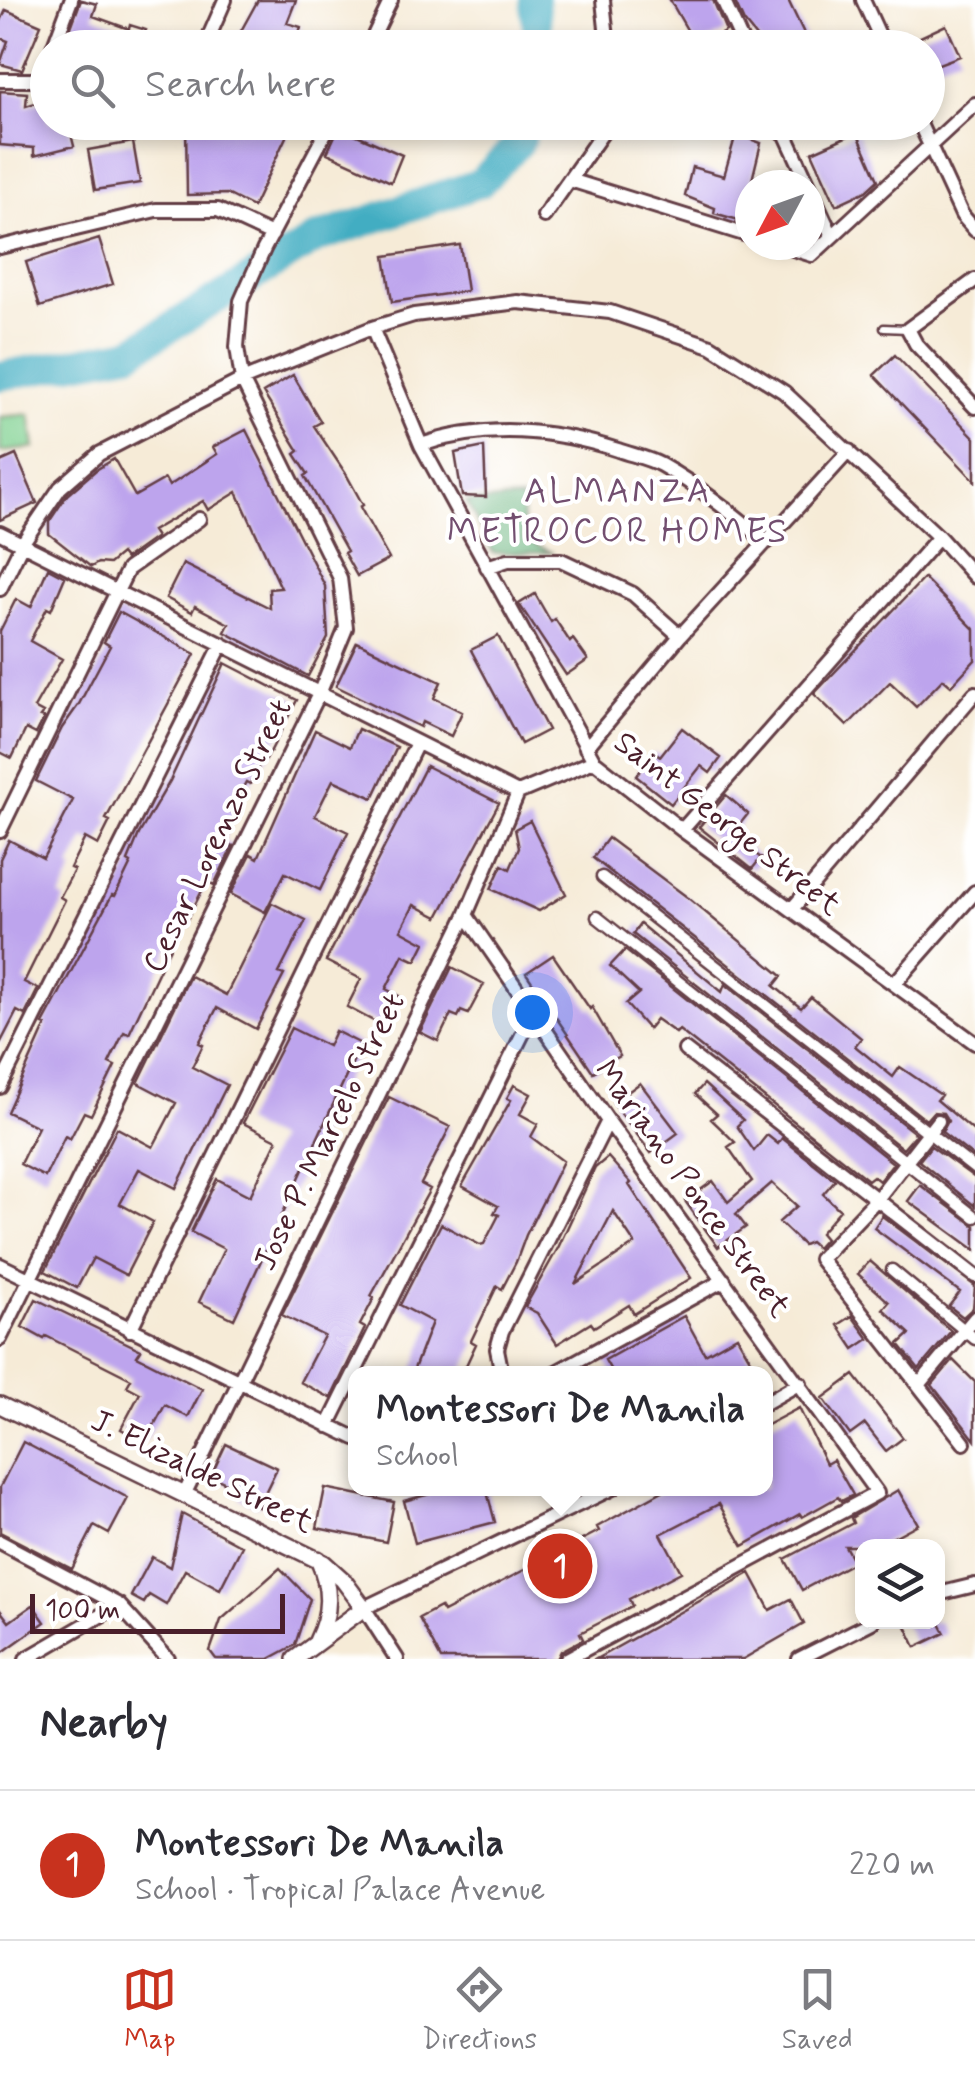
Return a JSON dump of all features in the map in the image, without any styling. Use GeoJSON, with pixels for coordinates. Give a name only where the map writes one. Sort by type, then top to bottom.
{"type":"FeatureCollection","features":[{"type":"Feature","properties":{"kind":"street"},"geometry":{"type":"LineString","coordinates":[[60,30],[71,0]]}},
{"type":"Feature","properties":{"kind":"street"},"geometry":{"type":"LineString","coordinates":[[212,30],[225,0]]}},
{"type":"Feature","properties":{"kind":"street"},"geometry":{"type":"LineString","coordinates":[[377,30],[391,0]]}},
{"type":"Feature","properties":{"kind":"street"},"geometry":{"type":"LineString","coordinates":[[603,0],[606,30]]}},
{"type":"Feature","properties":{"kind":"street"},"geometry":{"type":"LineString","coordinates":[[722,0],[736,30]]}},
{"type":"Feature","properties":{"kind":"street"},"geometry":{"type":"LineString","coordinates":[[863,0],[876,30]]}},
{"type":"Feature","properties":{"kind":"street"},"geometry":{"type":"LineString","coordinates":[[0,80],[30,80]]}},
{"type":"Feature","properties":{"kind":"street"},"geometry":{"type":"LineString","coordinates":[[945,133],[975,104]]}},
{"type":"Feature","properties":{"kind":"street","name":"Cesar Lorenzo Street"},"geometry":{"type":"LineString","coordinates":[[0,1339],[319,694],[346,628],[340,578],[242,380],[237,347],[241,301],[252,274],[322,140]]}},
{"type":"Feature","properties":{"kind":"street"},"geometry":{"type":"LineString","coordinates":[[544,216],[598,140]]}},
{"type":"Feature","properties":{"kind":"street"},"geometry":{"type":"LineString","coordinates":[[788,140],[802,170]]}},
{"type":"Feature","properties":{"kind":"street"},"geometry":{"type":"LineString","coordinates":[[927,140],[962,214],[975,230]]}},
{"type":"Feature","properties":{"kind":"street"},"geometry":{"type":"LineString","coordinates":[[825,243],[937,140]]}},
{"type":"Feature","properties":{"kind":"street"},"geometry":{"type":"LineString","coordinates":[[570,180],[735,231]]}},
{"type":"Feature","properties":{"kind":"street"},"geometry":{"type":"LineString","coordinates":[[0,247],[156,210],[218,210],[272,235]]}},
{"type":"Feature","properties":{"kind":"street"},"geometry":{"type":"LineString","coordinates":[[825,221],[832,236]]}},
{"type":"Feature","properties":{"kind":"street"},"geometry":{"type":"LineString","coordinates":[[975,280],[908,329],[916,344],[975,407]]}},
{"type":"Feature","properties":{"kind":"street"},"geometry":{"type":"LineString","coordinates":[[0,589],[22,544],[60,488],[99,454],[242,380],[372,328],[414,314],[518,302],[610,312],[711,346],[784,392],[939,537],[975,578]]}},
{"type":"Feature","properties":{"kind":"street","name":"Saint George Street"},"geometry":{"type":"LineString","coordinates":[[372,328],[421,446],[590,754],[682,830],[975,1043]]}},
{"type":"Feature","properties":{"kind":"street"},"geometry":{"type":"LineString","coordinates":[[421,446],[453,435],[510,429],[584,439],[658,463],[708,494],[767,542]]}},
{"type":"Feature","properties":{"kind":"street"},"geometry":{"type":"LineString","coordinates":[[0,533],[518,793],[590,754],[680,636],[849,450]]}},
{"type":"Feature","properties":{"kind":"street"},"geometry":{"type":"LineString","coordinates":[[0,831],[128,569],[200,519]]}},
{"type":"Feature","properties":{"kind":"street"},"geometry":{"type":"LineString","coordinates":[[682,830],[939,537]]}},
{"type":"Feature","properties":{"kind":"street"},"geometry":{"type":"LineString","coordinates":[[486,567],[508,560],[561,560],[633,594],[680,636]]}},
{"type":"Feature","properties":{"kind":"street"},"geometry":{"type":"LineString","coordinates":[[0,1087],[222,644]]}},
{"type":"Feature","properties":{"kind":"street"},"geometry":{"type":"LineString","coordinates":[[792,909],[975,692]]}},
{"type":"Feature","properties":{"kind":"street"},"geometry":{"type":"LineString","coordinates":[[130,1330],[418,743]]}},
{"type":"Feature","properties":{"kind":"street","name":"Jose P. Marcelo Street"},"geometry":{"type":"LineString","coordinates":[[185,1493],[466,915],[518,793]]}},
{"type":"Feature","properties":{"kind":"street"},"geometry":{"type":"LineString","coordinates":[[602,877],[975,1169]]}},
{"type":"Feature","properties":{"kind":"street"},"geometry":{"type":"LineString","coordinates":[[894,984],[975,892]]}},
{"type":"Feature","properties":{"kind":"street","name":"Mariano Ponce Street"},"geometry":{"type":"LineString","coordinates":[[466,915],[608,1121],[878,1492],[567,1659]]}},
{"type":"Feature","properties":{"kind":"street"},"geometry":{"type":"LineString","coordinates":[[596,917],[975,1217]]}},
{"type":"Feature","properties":{"kind":"street"},"geometry":{"type":"LineString","coordinates":[[358,1366],[532,1014]]}},
{"type":"Feature","properties":{"kind":"street"},"geometry":{"type":"LineString","coordinates":[[685,1050],[975,1276]]}},
{"type":"Feature","properties":{"kind":"street"},"geometry":{"type":"LineString","coordinates":[[500,1366],[496,1349],[502,1330],[608,1121]]}},
{"type":"Feature","properties":{"kind":"street"},"geometry":{"type":"LineString","coordinates":[[938,1121],[906,1165],[820,1259],[964,1442]]}},
{"type":"Feature","properties":{"kind":"street"},"geometry":{"type":"LineString","coordinates":[[0,1265],[348,1435]]}},
{"type":"Feature","properties":{"kind":"street"},"geometry":{"type":"LineString","coordinates":[[892,1270],[970,1335]]}},
{"type":"Feature","properties":{"kind":"street"},"geometry":{"type":"LineString","coordinates":[[568,1366],[724,1280]]}},
{"type":"Feature","properties":{"kind":"street"},"geometry":{"type":"LineString","coordinates":[[919,1385],[970,1335],[975,1318]]}},
{"type":"Feature","properties":{"kind":"street"},"geometry":{"type":"LineString","coordinates":[[773,1398],[800,1383]]}},
{"type":"Feature","properties":{"kind":"street"},"geometry":{"type":"LineString","coordinates":[[328,1426],[348,1386]]}},
{"type":"Feature","properties":{"kind":"street","name":"J. Elizalde Street"},"geometry":{"type":"LineString","coordinates":[[0,1405],[318,1559],[343,1580],[364,1608]]}},
{"type":"Feature","properties":{"kind":"street"},"geometry":{"type":"LineString","coordinates":[[295,1659],[364,1608],[596,1496]]}},
{"type":"Feature","properties":{"kind":"street"},"geometry":{"type":"LineString","coordinates":[[0,1542],[119,1605],[168,1659]]}},
{"type":"Feature","properties":{"kind":"street"},"geometry":{"type":"LineString","coordinates":[[316,1646],[328,1610],[326,1582],[318,1559]]}},
{"type":"Feature","properties":{"kind":"street"},"geometry":{"type":"LineString","coordinates":[[945,1592],[975,1585]]}},
{"type":"Feature","properties":{"kind":"street"},"geometry":{"type":"LineString","coordinates":[[26,1659],[119,1605]]}},
{"type":"Feature","properties":{"kind":"street"},"geometry":{"type":"LineString","coordinates":[[364,1608],[397,1659]]}},
{"type":"Feature","properties":{"kind":"street"},"geometry":{"type":"LineString","coordinates":[[800,1659],[858,1629]]}},
{"type":"Feature","properties":{"kind":"lane"},"geometry":{"type":"LineString","coordinates":[[884,328],[908,329]]}},
{"type":"Feature","properties":{"kind":"green space"},"geometry":{"type":"Polygon","coordinates":[[[30,414],[35,448],[0,452],[0,417],[30,414]]]}},
{"type":"Feature","properties":{"kind":"green space"},"geometry":{"type":"Polygon","coordinates":[[[522,499],[524,540],[553,553],[493,553],[466,502],[522,499]]]}},
{"type":"Feature","properties":{"kind":"building"},"geometry":{"type":"Polygon","coordinates":[[[81,0],[97,4],[93,16],[129,29],[130,25],[146,30],[70,30],[81,0]]]}},
{"type":"Feature","properties":{"kind":"building"},"geometry":{"type":"Polygon","coordinates":[[[258,0],[296,0],[287,23],[301,27],[300,30],[242,30],[258,0]]]}},
{"type":"Feature","properties":{"kind":"building"},"geometry":{"type":"Polygon","coordinates":[[[670,0],[713,0],[726,30],[687,30],[670,0]]]}},
{"type":"Feature","properties":{"kind":"building"},"geometry":{"type":"Polygon","coordinates":[[[734,0],[788,0],[802,30],[750,30],[734,0]]]}},
{"type":"Feature","properties":{"kind":"building"},"geometry":{"type":"Polygon","coordinates":[[[6,10],[41,25],[39,30],[30,30],[30,51],[22,70],[0,64],[8,41],[0,38],[0,23],[6,10]]]}},
{"type":"Feature","properties":{"kind":"building"},"geometry":{"type":"Polygon","coordinates":[[[946,25],[960,56],[945,62],[945,30],[935,30],[946,25]]]}},
{"type":"Feature","properties":{"kind":"building"},"geometry":{"type":"Polygon","coordinates":[[[0,91],[27,93],[30,140],[72,140],[74,146],[34,156],[34,148],[0,145],[0,91]]]}},
{"type":"Feature","properties":{"kind":"building"},"geometry":{"type":"Polygon","coordinates":[[[186,140],[285,140],[253,207],[227,194],[187,195],[186,140]]]}},
{"type":"Feature","properties":{"kind":"building"},"geometry":{"type":"Polygon","coordinates":[[[333,140],[368,140],[402,155],[391,182],[327,153],[333,140]]]}},
{"type":"Feature","properties":{"kind":"building"},"geometry":{"type":"Polygon","coordinates":[[[734,140],[761,143],[754,170],[735,170],[735,219],[714,213],[715,208],[685,196],[692,167],[724,176],[734,140]]]}},
{"type":"Feature","properties":{"kind":"building"},"geometry":{"type":"Polygon","coordinates":[[[839,140],[860,140],[878,180],[866,191],[836,205],[825,181],[825,170],[820,170],[812,152],[839,140]]]}},
{"type":"Feature","properties":{"kind":"building"},"geometry":{"type":"Polygon","coordinates":[[[133,142],[140,183],[95,190],[88,150],[133,142]]]}},
{"type":"Feature","properties":{"kind":"building"},"geometry":{"type":"Polygon","coordinates":[[[99,239],[113,284],[40,307],[26,262],[99,239]]]}},
{"type":"Feature","properties":{"kind":"building"},"geometry":{"type":"Polygon","coordinates":[[[460,245],[467,291],[392,302],[385,256],[460,245]]]}},
{"type":"Feature","properties":{"kind":"building"},"geometry":{"type":"Polygon","coordinates":[[[895,355],[975,438],[975,481],[874,375],[895,355]]]}},
{"type":"Feature","properties":{"kind":"building"},"geometry":{"type":"Polygon","coordinates":[[[293,375],[321,422],[314,426],[346,474],[389,559],[357,576],[305,476],[308,474],[295,454],[299,451],[263,393],[293,375]]]}},
{"type":"Feature","properties":{"kind":"building"},"geometry":{"type":"Polygon","coordinates":[[[246,430],[325,586],[328,638],[308,676],[225,632],[229,624],[195,606],[192,612],[166,598],[183,564],[270,608],[269,589],[281,588],[237,492],[208,510],[203,501],[152,531],[156,537],[125,559],[121,554],[109,564],[91,567],[49,534],[49,522],[67,495],[114,459],[135,496],[165,479],[169,486],[217,454],[213,447],[246,430]]]}},
{"type":"Feature","properties":{"kind":"building"},"geometry":{"type":"Polygon","coordinates":[[[484,447],[486,497],[462,496],[455,453],[484,447]]]}},
{"type":"Feature","properties":{"kind":"building"},"geometry":{"type":"Polygon","coordinates":[[[16,455],[37,503],[0,520],[0,462],[16,455]]]}},
{"type":"Feature","properties":{"kind":"building"},"geometry":{"type":"Polygon","coordinates":[[[48,568],[65,577],[51,610],[47,608],[30,641],[62,659],[34,708],[44,718],[36,734],[26,729],[12,758],[0,752],[0,631],[16,599],[31,607],[48,568]]]}},
{"type":"Feature","properties":{"kind":"building"},"geometry":{"type":"Polygon","coordinates":[[[924,578],[975,630],[975,660],[951,686],[943,679],[916,707],[890,682],[847,726],[814,694],[924,578]]]}},
{"type":"Feature","properties":{"kind":"building"},"geometry":{"type":"Polygon","coordinates":[[[535,594],[551,622],[555,619],[588,660],[566,675],[519,604],[535,594]]]}},
{"type":"Feature","properties":{"kind":"building"},"geometry":{"type":"Polygon","coordinates":[[[119,612],[195,654],[106,819],[110,821],[98,845],[85,838],[70,868],[74,870],[60,897],[65,900],[24,982],[38,989],[25,1015],[17,1011],[0,1044],[0,859],[9,840],[43,858],[73,800],[36,781],[110,646],[104,642],[119,612]]]}},
{"type":"Feature","properties":{"kind":"building"},"geometry":{"type":"Polygon","coordinates":[[[498,636],[548,730],[521,744],[471,650],[498,636]]]}},
{"type":"Feature","properties":{"kind":"building"},"geometry":{"type":"Polygon","coordinates":[[[357,642],[441,682],[434,698],[462,712],[451,736],[422,722],[420,727],[336,686],[357,642]]]}},
{"type":"Feature","properties":{"kind":"building"},"geometry":{"type":"Polygon","coordinates":[[[225,663],[297,700],[266,760],[263,758],[250,784],[246,782],[230,811],[236,814],[223,841],[233,846],[214,885],[207,881],[185,924],[182,922],[129,1034],[124,1032],[109,1063],[115,1066],[91,1115],[84,1112],[70,1139],[65,1136],[45,1177],[20,1164],[38,1127],[7,1112],[46,1025],[43,1024],[112,895],[115,896],[131,863],[128,861],[139,834],[170,781],[225,663]]]}},
{"type":"Feature","properties":{"kind":"building"},"geometry":{"type":"Polygon","coordinates":[[[682,728],[721,758],[710,773],[701,766],[671,804],[636,776],[655,752],[660,756],[682,728]]]}},
{"type":"Feature","properties":{"kind":"building"},"geometry":{"type":"Polygon","coordinates":[[[358,729],[397,747],[373,798],[333,780],[315,816],[348,832],[320,890],[285,873],[265,912],[231,894],[251,854],[258,858],[315,730],[350,747],[358,729]]]}},
{"type":"Feature","properties":{"kind":"building"},"geometry":{"type":"Polygon","coordinates":[[[426,766],[499,803],[438,917],[414,905],[401,930],[425,943],[416,961],[403,955],[386,989],[399,996],[383,1026],[347,1007],[361,979],[326,961],[426,766]]]}},
{"type":"Feature","properties":{"kind":"building"},"geometry":{"type":"Polygon","coordinates":[[[726,795],[748,814],[731,835],[761,858],[752,869],[699,827],[726,795]]]}},
{"type":"Feature","properties":{"kind":"building"},"geometry":{"type":"Polygon","coordinates":[[[530,821],[566,894],[539,911],[491,889],[502,865],[510,869],[519,848],[515,829],[530,821]]]}},
{"type":"Feature","properties":{"kind":"building"},"geometry":{"type":"Polygon","coordinates":[[[608,838],[782,976],[774,986],[801,1008],[811,997],[861,1038],[855,1046],[893,1077],[900,1067],[941,1095],[937,1100],[975,1132],[975,1158],[942,1132],[948,1121],[943,1113],[933,1112],[926,1120],[593,858],[608,838]]]}},
{"type":"Feature","properties":{"kind":"building"},"geometry":{"type":"Polygon","coordinates":[[[272,903],[306,920],[256,1029],[217,1008],[199,1043],[203,1045],[192,1067],[227,1085],[176,1188],[139,1169],[120,1204],[153,1222],[126,1275],[93,1258],[77,1288],[45,1271],[117,1128],[153,1147],[176,1103],[138,1083],[190,976],[226,995],[272,903]]]}},
{"type":"Feature","properties":{"kind":"building"},"geometry":{"type":"Polygon","coordinates":[[[640,924],[722,992],[725,984],[916,1134],[903,1149],[633,934],[640,924]]]}},
{"type":"Feature","properties":{"kind":"building"},"geometry":{"type":"Polygon","coordinates":[[[625,950],[893,1163],[879,1181],[873,1176],[868,1180],[679,1030],[676,1033],[656,1019],[648,1029],[626,1004],[639,993],[610,966],[625,950]]]}},
{"type":"Feature","properties":{"kind":"building"},"geometry":{"type":"Polygon","coordinates":[[[553,955],[592,1007],[620,1056],[593,1072],[526,973],[553,955]]]}},
{"type":"Feature","properties":{"kind":"building"},"geometry":{"type":"Polygon","coordinates":[[[452,967],[484,984],[468,1014],[451,1014],[438,1041],[420,1032],[452,967]]]}},
{"type":"Feature","properties":{"kind":"building"},"geometry":{"type":"Polygon","coordinates":[[[291,1028],[328,1046],[335,1031],[361,1044],[234,1319],[199,1302],[224,1249],[191,1232],[217,1179],[250,1196],[277,1140],[243,1123],[291,1028]]]}},
{"type":"Feature","properties":{"kind":"building"},"geometry":{"type":"Polygon","coordinates":[[[640,1083],[678,1133],[651,1153],[613,1103],[640,1083]]]}},
{"type":"Feature","properties":{"kind":"building"},"geometry":{"type":"Polygon","coordinates":[[[704,1084],[743,1120],[737,1126],[754,1151],[767,1135],[778,1144],[782,1138],[835,1180],[823,1194],[840,1210],[820,1233],[825,1239],[817,1248],[810,1242],[803,1245],[779,1222],[797,1206],[772,1183],[736,1214],[746,1227],[718,1247],[685,1201],[713,1181],[728,1202],[752,1181],[728,1147],[735,1142],[711,1119],[717,1114],[695,1094],[704,1084]]]}},
{"type":"Feature","properties":{"kind":"building"},"geometry":{"type":"Polygon","coordinates":[[[514,1085],[531,1094],[520,1114],[538,1124],[531,1137],[563,1161],[502,1289],[497,1286],[471,1341],[476,1344],[466,1366],[415,1366],[432,1322],[400,1305],[441,1224],[480,1245],[499,1215],[494,1213],[498,1206],[462,1186],[511,1100],[507,1098],[514,1085]]]}},
{"type":"Feature","properties":{"kind":"building"},"geometry":{"type":"Polygon","coordinates":[[[389,1097],[450,1127],[421,1184],[430,1189],[371,1296],[374,1298],[360,1325],[365,1328],[331,1398],[300,1382],[324,1336],[282,1315],[389,1097]]]}},
{"type":"Feature","properties":{"kind":"building"},"geometry":{"type":"Polygon","coordinates":[[[931,1146],[975,1178],[975,1206],[919,1161],[931,1146]]]}},
{"type":"Feature","properties":{"kind":"building"},"geometry":{"type":"Polygon","coordinates":[[[608,1157],[631,1183],[691,1278],[634,1314],[629,1305],[557,1344],[537,1313],[525,1307],[595,1168],[608,1157]],[[613,1211],[575,1284],[635,1244],[613,1211]]]}},
{"type":"Feature","properties":{"kind":"building"},"geometry":{"type":"Polygon","coordinates":[[[920,1185],[975,1226],[975,1250],[908,1201],[920,1185]]]}},
{"type":"Feature","properties":{"kind":"building"},"geometry":{"type":"Polygon","coordinates":[[[882,1216],[975,1286],[973,1308],[963,1317],[949,1306],[960,1292],[874,1228],[882,1216]]]}},
{"type":"Feature","properties":{"kind":"building"},"geometry":{"type":"Polygon","coordinates":[[[870,1261],[951,1331],[919,1369],[899,1344],[910,1334],[883,1309],[889,1302],[858,1274],[870,1261]]]}},
{"type":"Feature","properties":{"kind":"building"},"geometry":{"type":"Polygon","coordinates":[[[36,1299],[141,1350],[137,1356],[202,1389],[188,1417],[165,1405],[145,1442],[121,1429],[140,1393],[127,1386],[131,1379],[22,1327],[36,1299]]]}},
{"type":"Feature","properties":{"kind":"building"},"geometry":{"type":"Polygon","coordinates":[[[684,1316],[705,1354],[737,1336],[754,1366],[608,1366],[605,1360],[684,1316]]]}},
{"type":"Feature","properties":{"kind":"building"},"geometry":{"type":"Polygon","coordinates":[[[852,1316],[869,1339],[854,1349],[838,1325],[852,1316]]]}},
{"type":"Feature","properties":{"kind":"building"},"geometry":{"type":"Polygon","coordinates":[[[953,1360],[975,1382],[975,1440],[932,1385],[953,1360]]]}},
{"type":"Feature","properties":{"kind":"building"},"geometry":{"type":"Polygon","coordinates":[[[854,1375],[903,1438],[886,1451],[865,1424],[850,1435],[823,1398],[854,1375]]]}},
{"type":"Feature","properties":{"kind":"building"},"geometry":{"type":"Polygon","coordinates":[[[799,1408],[826,1464],[833,1460],[853,1495],[841,1501],[838,1497],[802,1517],[800,1514],[743,1546],[719,1504],[661,1534],[681,1572],[629,1599],[632,1606],[580,1633],[583,1639],[561,1651],[557,1659],[441,1659],[419,1618],[440,1607],[443,1612],[599,1531],[597,1527],[653,1496],[773,1496],[773,1422],[799,1408]]]}},
{"type":"Feature","properties":{"kind":"building"},"geometry":{"type":"Polygon","coordinates":[[[23,1442],[128,1498],[109,1534],[94,1526],[72,1569],[0,1532],[0,1487],[23,1442]]]}},
{"type":"Feature","properties":{"kind":"building"},"geometry":{"type":"Polygon","coordinates":[[[226,1444],[277,1468],[258,1507],[240,1498],[243,1491],[211,1476],[226,1444]]]}},
{"type":"Feature","properties":{"kind":"building"},"geometry":{"type":"Polygon","coordinates":[[[325,1488],[348,1493],[348,1496],[394,1502],[386,1542],[317,1528],[325,1488]]]}},
{"type":"Feature","properties":{"kind":"building"},"geometry":{"type":"Polygon","coordinates":[[[898,1490],[918,1524],[890,1539],[855,1539],[855,1546],[845,1546],[854,1562],[802,1590],[785,1559],[853,1523],[851,1518],[898,1490]]]}},
{"type":"Feature","properties":{"kind":"building"},"geometry":{"type":"Polygon","coordinates":[[[422,1496],[488,1496],[495,1522],[415,1543],[404,1501],[422,1496]]]}},
{"type":"Feature","properties":{"kind":"building"},"geometry":{"type":"Polygon","coordinates":[[[182,1514],[242,1546],[220,1589],[185,1570],[166,1605],[149,1595],[144,1603],[131,1596],[152,1557],[170,1567],[182,1514]]]}},
{"type":"Feature","properties":{"kind":"building"},"geometry":{"type":"Polygon","coordinates":[[[280,1568],[310,1599],[295,1645],[269,1659],[216,1659],[210,1651],[221,1620],[280,1568]]]}},
{"type":"Feature","properties":{"kind":"building"},"geometry":{"type":"Polygon","coordinates":[[[750,1573],[770,1610],[791,1599],[804,1624],[743,1659],[596,1659],[750,1573]]]}},
{"type":"Feature","properties":{"kind":"building"},"geometry":{"type":"Polygon","coordinates":[[[33,1605],[45,1622],[0,1654],[0,1610],[9,1622],[33,1605]]]}},
{"type":"Feature","properties":{"kind":"building"},"geometry":{"type":"Polygon","coordinates":[[[907,1629],[943,1629],[945,1633],[916,1647],[907,1629]]]}},
{"type":"Feature","properties":{"kind":"waterway"},"geometry":{"type":"LineString","coordinates":[[534,0],[537,30]]}},
{"type":"Feature","properties":{"kind":"waterway"},"geometry":{"type":"LineString","coordinates":[[0,376],[130,352],[317,238],[480,183],[520,140]]}},
{"type":"Feature","properties":{"kind":"place","name":"Montessori De Manila"},"geometry":{"type":"Point","coordinates":[560,1566]}},
{"type":"Feature","properties":{"kind":"district","name":"ALMANZA METROCOR HOMES"},"geometry":{"type":"Point","coordinates":[618,512]}}]}
